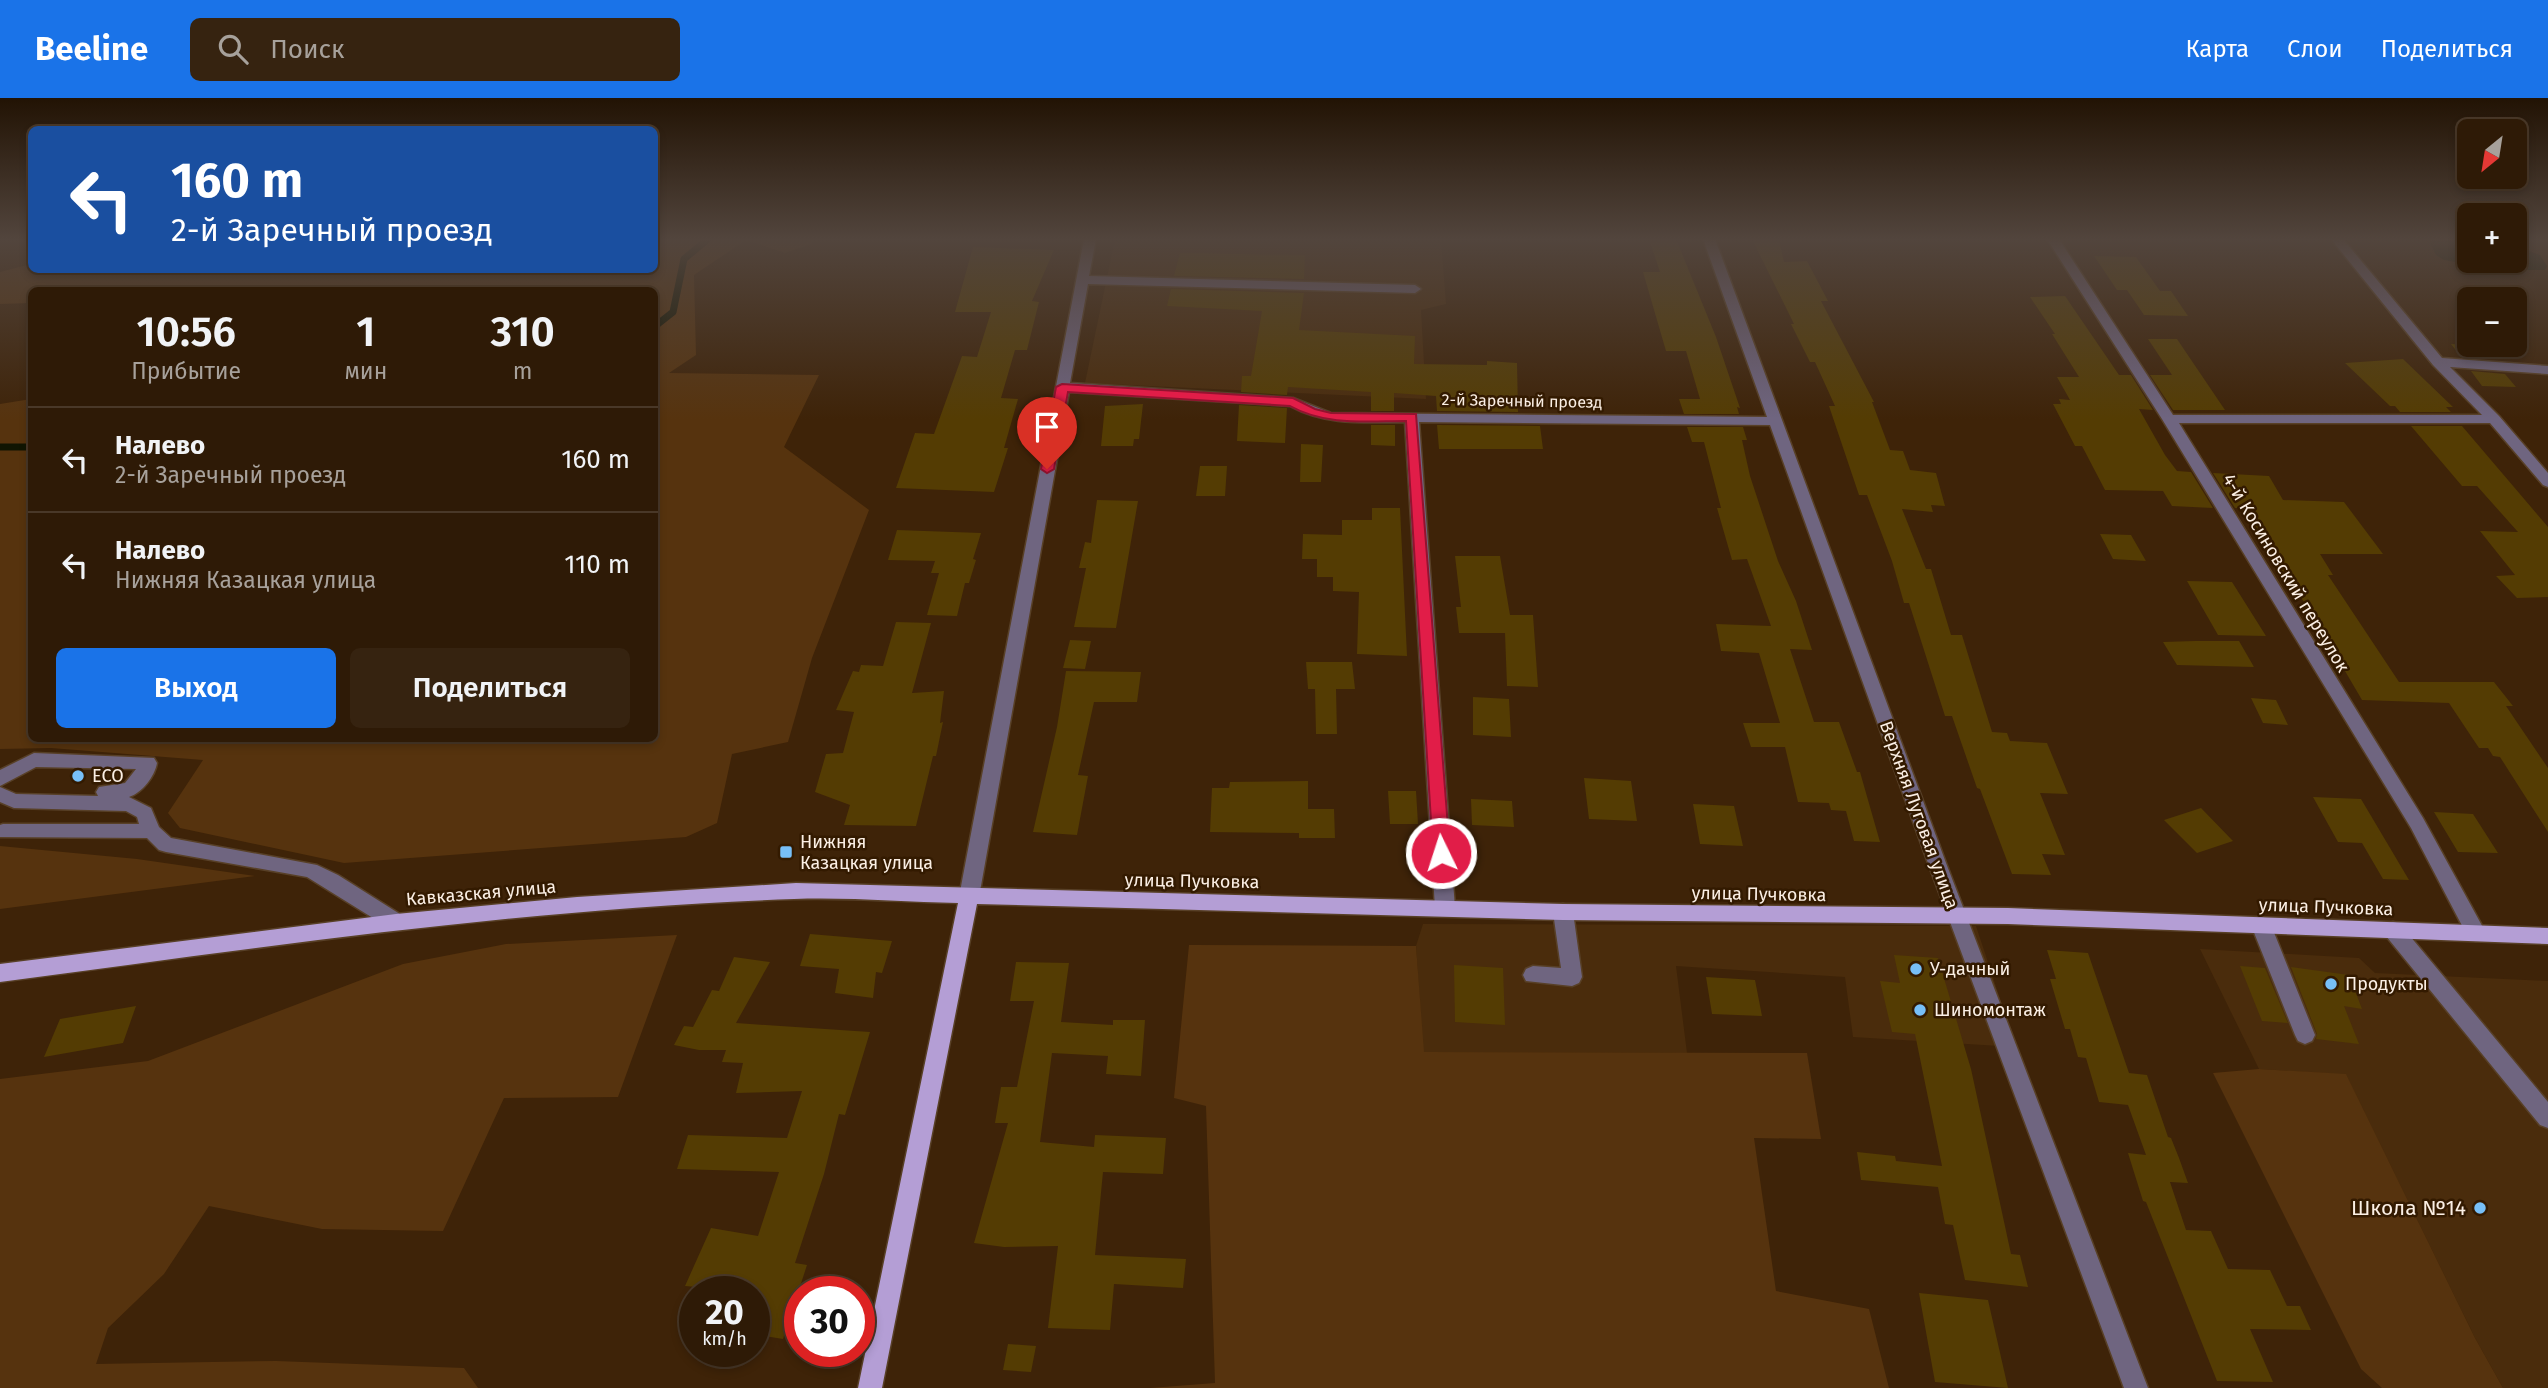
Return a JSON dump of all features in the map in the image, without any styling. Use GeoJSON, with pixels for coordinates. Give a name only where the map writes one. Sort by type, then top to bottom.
{"type":"FeatureCollection","features":[{"type":"Feature","properties":{"kind":"main road","name":"Кавказская улица"},"geometry":{"type":"LineString","coordinates":[[0,973],[396,922],[577,905],[796,891],[969,897]]}},
{"type":"Feature","properties":{"kind":"main road","name":"улица Пучковка"},"geometry":{"type":"LineString","coordinates":[[969,897],[1563,912],[2008,916],[2548,936]]}},
{"type":"Feature","properties":{"kind":"main road"},"geometry":{"type":"LineString","coordinates":[[870,1388],[969,897]]}},
{"type":"Feature","properties":{"kind":"street"},"geometry":{"type":"LineString","coordinates":[[969,897],[1078,299]]}},
{"type":"Feature","properties":{"kind":"street","name":"Верхняя Луговая улица"},"geometry":{"type":"LineString","coordinates":[[1731,299],[1957,917],[2136,1388]]}},
{"type":"Feature","properties":{"kind":"street","name":"4-й Косиновский переулок"},"geometry":{"type":"LineString","coordinates":[[2092,299],[2169,419],[2417,824],[2476,933]]}},
{"type":"Feature","properties":{"kind":"street"},"geometry":{"type":"LineString","coordinates":[[2386,299],[2438,362],[2494,419],[2548,482]]}},
{"type":"Feature","properties":{"kind":"street"},"geometry":{"type":"LineString","coordinates":[[2438,362],[2548,370]]}},
{"type":"Feature","properties":{"kind":"street","name":"2-й Заречный проезд"},"geometry":{"type":"LineString","coordinates":[[1062,387],[1293,402],[1311,412],[1331,417],[1776,421]]}},
{"type":"Feature","properties":{"kind":"street"},"geometry":{"type":"LineString","coordinates":[[1412,417],[1445,908]]}},
{"type":"Feature","properties":{"kind":"street"},"geometry":{"type":"LineString","coordinates":[[2169,419],[2494,419]]}},
{"type":"Feature","properties":{"kind":"street"},"geometry":{"type":"LineString","coordinates":[[0,779],[16,768],[34,761],[143,761],[149,764],[135,786],[122,793],[0,791]]}},
{"type":"Feature","properties":{"kind":"street"},"geometry":{"type":"LineString","coordinates":[[0,791],[14,801],[129,804],[145,813],[151,831],[166,845],[285,864],[317,873],[396,922]]}},
{"type":"Feature","properties":{"kind":"street"},"geometry":{"type":"LineString","coordinates":[[3,831],[151,831]]}},
{"type":"Feature","properties":{"kind":"street"},"geometry":{"type":"LineString","coordinates":[[1533,975],[1572,977],[1563,912]]}},
{"type":"Feature","properties":{"kind":"street"},"geometry":{"type":"LineString","coordinates":[[2261,925],[2305,1035]]}},
{"type":"Feature","properties":{"kind":"street"},"geometry":{"type":"LineString","coordinates":[[2393,930],[2548,1118]]}},
{"type":"Feature","properties":{"kind":"shaded area"},"geometry":{"type":"Polygon","coordinates":[[[0,299],[28,299],[28,303],[0,304],[0,299]]]}},
{"type":"Feature","properties":{"kind":"shaded area"},"geometry":{"type":"Polygon","coordinates":[[[658,299],[695,299],[696,355],[669,373],[819,375],[784,447],[869,510],[812,658],[788,742],[732,754],[717,823],[686,837],[344,863],[180,828],[168,813],[203,760],[51,748],[0,749],[0,404],[28,399],[28,742],[658,742],[658,299]]]}},
{"type":"Feature","properties":{"kind":"shaded area"},"geometry":{"type":"Polygon","coordinates":[[[1102,299],[1446,299],[1446,304],[1421,310],[1426,399],[1085,383],[1102,299]]]}},
{"type":"Feature","properties":{"kind":"shaded area"},"geometry":{"type":"Polygon","coordinates":[[[0,846],[137,859],[255,876],[0,909],[0,846]]]}},
{"type":"Feature","properties":{"kind":"shaded area"},"geometry":{"type":"Polygon","coordinates":[[[1423,924],[1976,926],[2016,1047],[1853,1037],[1845,977],[1676,966],[1687,1053],[1423,1052],[1416,946],[1423,924]]]}},
{"type":"Feature","properties":{"kind":"shaded area"},"geometry":{"type":"Polygon","coordinates":[[[677,935],[618,1097],[504,1098],[443,1231],[322,1229],[209,1206],[164,1274],[108,1328],[96,1364],[276,1361],[464,1368],[478,1388],[0,1388],[0,1079],[148,1061],[403,964],[506,944],[677,935]]]}},
{"type":"Feature","properties":{"kind":"shaded area"},"geometry":{"type":"Polygon","coordinates":[[[1189,945],[1416,946],[1424,1052],[1807,1053],[1821,1139],[1754,1138],[1776,1291],[1869,1309],[1889,1388],[1150,1388],[1215,1383],[1206,1106],[1174,1098],[1189,945]]]}},
{"type":"Feature","properties":{"kind":"shaded area","name":"Школа №14"},"geometry":{"type":"Polygon","coordinates":[[[2200,949],[2359,958],[2375,973],[2548,981],[2548,1388],[2503,1388],[2475,1338],[2346,1075],[2259,1069],[2200,949]]]}},
{"type":"Feature","properties":{"kind":"shaded area"},"geometry":{"type":"Polygon","coordinates":[[[2259,1069],[2346,1074],[2475,1338],[2503,1388],[2382,1388],[2361,1369],[2213,1073],[2259,1069]]]}},
{"type":"Feature","properties":{"kind":"building"},"geometry":{"type":"Polygon","coordinates":[[[959,299],[1033,299],[1039,302],[1027,350],[1015,350],[1001,398],[1018,399],[1004,448],[1008,448],[994,492],[896,488],[915,433],[934,434],[962,356],[977,357],[991,312],[955,312],[959,299]]]}},
{"type":"Feature","properties":{"kind":"building"},"geometry":{"type":"Polygon","coordinates":[[[1169,299],[1303,299],[1299,330],[1415,336],[1414,364],[1487,365],[1487,361],[1517,363],[1518,412],[1437,411],[1436,396],[1394,393],[1394,411],[1371,411],[1371,392],[1288,387],[1287,395],[1241,392],[1242,376],[1251,376],[1262,311],[1167,306],[1169,299]]]}},
{"type":"Feature","properties":{"kind":"building"},"geometry":{"type":"Polygon","coordinates":[[[1651,299],[1701,299],[1740,408],[1737,407],[1739,414],[1684,414],[1679,399],[1700,399],[1686,351],[1666,351],[1651,299]]]}},
{"type":"Feature","properties":{"kind":"building"},"geometry":{"type":"Polygon","coordinates":[[[1782,299],[1827,299],[1821,301],[1874,402],[1890,450],[1903,451],[1910,470],[1936,473],[1945,506],[1931,505],[1933,512],[1902,509],[1926,569],[1931,569],[1951,635],[1962,635],[1992,732],[2007,733],[2010,741],[2047,743],[2068,794],[2040,793],[2065,855],[2042,854],[2051,875],[2012,874],[1980,789],[1977,788],[1952,716],[1945,716],[1909,603],[1904,603],[1892,561],[1867,495],[1859,495],[1829,406],[1835,406],[1815,362],[1810,362],[1791,324],[1794,324],[1782,299]]]}},
{"type":"Feature","properties":{"kind":"building"},"geometry":{"type":"Polygon","coordinates":[[[2031,299],[2067,299],[2119,375],[2131,375],[2153,410],[2139,409],[2165,455],[2177,471],[2191,472],[2213,508],[2172,506],[2163,491],[2105,490],[2082,446],[2075,446],[2053,404],[2061,404],[2059,399],[2070,400],[2057,377],[2079,377],[2052,334],[2055,334],[2031,299]]]}},
{"type":"Feature","properties":{"kind":"building"},"geometry":{"type":"Polygon","coordinates":[[[2133,299],[2177,299],[2188,316],[2144,315],[2133,299]]]}},
{"type":"Feature","properties":{"kind":"building"},"geometry":{"type":"Polygon","coordinates":[[[2148,339],[2177,339],[2225,410],[2173,410],[2150,375],[2172,375],[2148,339]]]}},
{"type":"Feature","properties":{"kind":"building"},"geometry":{"type":"Polygon","coordinates":[[[2461,357],[2492,357],[2494,359],[2461,357]]]}},
{"type":"Feature","properties":{"kind":"building"},"geometry":{"type":"Polygon","coordinates":[[[2403,359],[2453,407],[2446,407],[2451,412],[2400,412],[2395,406],[2390,406],[2345,363],[2403,359]]]}},
{"type":"Feature","properties":{"kind":"building"},"geometry":{"type":"Polygon","coordinates":[[[2471,371],[2505,374],[2516,387],[2482,386],[2471,371]]]}},
{"type":"Feature","properties":{"kind":"building"},"geometry":{"type":"Polygon","coordinates":[[[1143,404],[1139,439],[1134,439],[1133,446],[1101,446],[1105,406],[1143,404]]]}},
{"type":"Feature","properties":{"kind":"building"},"geometry":{"type":"Polygon","coordinates":[[[1239,405],[1287,408],[1285,443],[1237,441],[1239,405]]]}},
{"type":"Feature","properties":{"kind":"building"},"geometry":{"type":"Polygon","coordinates":[[[1371,425],[1395,425],[1395,446],[1371,445],[1371,425]]]}},
{"type":"Feature","properties":{"kind":"building"},"geometry":{"type":"Polygon","coordinates":[[[1437,425],[1540,426],[1543,449],[1439,449],[1437,425]]]}},
{"type":"Feature","properties":{"kind":"building"},"geometry":{"type":"Polygon","coordinates":[[[2411,426],[2462,426],[2548,527],[2548,597],[2517,598],[2496,576],[2515,575],[2480,531],[2518,532],[2477,486],[2462,486],[2411,426]]]}},
{"type":"Feature","properties":{"kind":"building"},"geometry":{"type":"Polygon","coordinates":[[[1687,427],[1743,427],[1747,440],[1742,440],[1750,476],[1778,561],[1796,601],[1812,650],[1790,649],[1814,722],[1839,722],[1857,772],[1860,772],[1880,842],[1854,841],[1846,811],[1831,810],[1829,803],[1798,802],[1785,747],[1751,747],[1743,723],[1780,723],[1759,653],[1721,651],[1716,624],[1771,626],[1747,559],[1732,560],[1717,508],[1721,508],[1704,442],[1692,442],[1687,427]]]}},
{"type":"Feature","properties":{"kind":"building"},"geometry":{"type":"Polygon","coordinates":[[[1301,444],[1323,445],[1321,482],[1300,482],[1301,444]]]}},
{"type":"Feature","properties":{"kind":"building"},"geometry":{"type":"Polygon","coordinates":[[[1200,466],[1227,466],[1225,496],[1196,496],[1200,466]]]}},
{"type":"Feature","properties":{"kind":"building"},"geometry":{"type":"Polygon","coordinates":[[[2213,473],[2269,476],[2283,500],[2344,502],[2383,554],[2320,554],[2333,575],[2328,575],[2399,682],[2494,682],[2513,706],[2506,706],[2548,768],[2548,832],[2500,757],[2493,756],[2488,748],[2479,748],[2449,703],[2362,700],[2308,608],[2287,577],[2284,577],[2241,508],[2235,508],[2213,473]]]}},
{"type":"Feature","properties":{"kind":"building"},"geometry":{"type":"Polygon","coordinates":[[[1097,500],[1138,501],[1116,628],[1074,627],[1086,568],[1079,568],[1085,542],[1091,543],[1097,500]]]}},
{"type":"Feature","properties":{"kind":"building"},"geometry":{"type":"Polygon","coordinates":[[[1372,508],[1400,508],[1407,656],[1357,654],[1359,592],[1333,591],[1333,577],[1317,577],[1317,559],[1302,559],[1303,534],[1342,535],[1342,520],[1372,520],[1372,508]]]}},
{"type":"Feature","properties":{"kind":"building"},"geometry":{"type":"Polygon","coordinates":[[[897,530],[981,533],[973,559],[976,560],[969,583],[965,583],[957,616],[927,615],[939,573],[931,573],[935,561],[888,560],[897,530]]]}},
{"type":"Feature","properties":{"kind":"building"},"geometry":{"type":"Polygon","coordinates":[[[2100,534],[2131,535],[2146,561],[2113,559],[2100,534]]]}},
{"type":"Feature","properties":{"kind":"building"},"geometry":{"type":"Polygon","coordinates":[[[1455,556],[1500,556],[1510,615],[1533,615],[1538,687],[1507,686],[1505,633],[1459,633],[1456,607],[1461,607],[1455,556]]]}},
{"type":"Feature","properties":{"kind":"building"},"geometry":{"type":"Polygon","coordinates":[[[2187,581],[2232,582],[2266,636],[2218,635],[2187,581]]]}},
{"type":"Feature","properties":{"kind":"building"},"geometry":{"type":"Polygon","coordinates":[[[896,622],[931,623],[912,693],[944,691],[940,723],[943,722],[936,756],[933,756],[916,826],[844,825],[850,805],[815,792],[826,754],[843,753],[854,712],[836,710],[853,671],[859,672],[861,665],[883,666],[896,622]]]}},
{"type":"Feature","properties":{"kind":"building"},"geometry":{"type":"Polygon","coordinates":[[[1070,640],[1091,641],[1085,669],[1063,668],[1070,640]]]}},
{"type":"Feature","properties":{"kind":"building"},"geometry":{"type":"Polygon","coordinates":[[[2239,641],[2254,667],[2177,665],[2163,642],[2239,641]]]}},
{"type":"Feature","properties":{"kind":"building"},"geometry":{"type":"Polygon","coordinates":[[[1306,662],[1352,662],[1355,689],[1336,689],[1337,734],[1316,734],[1315,689],[1308,689],[1306,662]]]}},
{"type":"Feature","properties":{"kind":"building"},"geometry":{"type":"Polygon","coordinates":[[[1066,671],[1141,672],[1137,702],[1094,702],[1078,775],[1088,776],[1077,835],[1033,832],[1057,727],[1066,671]]]}},
{"type":"Feature","properties":{"kind":"building"},"geometry":{"type":"Polygon","coordinates":[[[1473,697],[1509,699],[1511,737],[1473,735],[1473,697]]]}},
{"type":"Feature","properties":{"kind":"building"},"geometry":{"type":"Polygon","coordinates":[[[2251,698],[2276,700],[2288,725],[2263,723],[2251,698]]]}},
{"type":"Feature","properties":{"kind":"building"},"geometry":{"type":"Polygon","coordinates":[[[1584,778],[1631,781],[1637,821],[1589,819],[1584,778]]]}},
{"type":"Feature","properties":{"kind":"building"},"geometry":{"type":"Polygon","coordinates":[[[1308,781],[1308,809],[1334,809],[1335,838],[1299,838],[1299,833],[1210,832],[1212,788],[1229,788],[1230,782],[1308,781]]]}},
{"type":"Feature","properties":{"kind":"building"},"geometry":{"type":"Polygon","coordinates":[[[1388,791],[1416,791],[1418,824],[1390,824],[1388,791]]]}},
{"type":"Feature","properties":{"kind":"building"},"geometry":{"type":"Polygon","coordinates":[[[2313,797],[2361,799],[2409,880],[2383,879],[2362,843],[2338,842],[2313,797]]]}},
{"type":"Feature","properties":{"kind":"building"},"geometry":{"type":"Polygon","coordinates":[[[1471,799],[1512,801],[1514,827],[1472,825],[1471,799]]]}},
{"type":"Feature","properties":{"kind":"building"},"geometry":{"type":"Polygon","coordinates":[[[1693,804],[1734,806],[1743,846],[1700,844],[1693,804]]]}},
{"type":"Feature","properties":{"kind":"building"},"geometry":{"type":"Polygon","coordinates":[[[2201,808],[2233,841],[2197,853],[2164,820],[2201,808]]]}},
{"type":"Feature","properties":{"kind":"building"},"geometry":{"type":"Polygon","coordinates":[[[2434,812],[2473,814],[2498,853],[2458,852],[2434,812]]]}},
{"type":"Feature","properties":{"kind":"building"},"geometry":{"type":"Polygon","coordinates":[[[810,934],[892,941],[882,973],[876,972],[873,998],[835,993],[839,969],[800,966],[810,934]]]}},
{"type":"Feature","properties":{"kind":"building"},"geometry":{"type":"Polygon","coordinates":[[[2047,950],[2088,953],[2129,1073],[2147,1075],[2168,1137],[2171,1138],[2188,1183],[2170,1182],[2186,1230],[2211,1231],[2228,1269],[2270,1270],[2287,1306],[2300,1306],[2311,1330],[2250,1329],[2273,1382],[2217,1381],[2146,1202],[2143,1201],[2128,1153],[2146,1155],[2128,1105],[2099,1102],[2086,1058],[2078,1057],[2070,1029],[2065,1029],[2050,979],[2056,979],[2047,950]]]}},
{"type":"Feature","properties":{"kind":"building"},"geometry":{"type":"Polygon","coordinates":[[[1894,955],[1938,958],[1971,1069],[2011,1254],[2020,1255],[2028,1287],[1965,1280],[1953,1225],[1945,1224],[1938,1187],[1861,1180],[1857,1152],[1895,1156],[1896,1161],[1942,1166],[1915,1034],[1892,1032],[1880,981],[1900,983],[1894,955]]]}},
{"type":"Feature","properties":{"kind":"building"},"geometry":{"type":"Polygon","coordinates":[[[734,957],[770,962],[736,1023],[870,1032],[845,1115],[839,1114],[824,1174],[795,1263],[807,1265],[803,1276],[784,1276],[783,1339],[770,1337],[770,1276],[689,1276],[711,1228],[758,1236],[779,1172],[677,1169],[688,1135],[787,1138],[802,1091],[736,1093],[743,1063],[722,1062],[726,1050],[699,1050],[674,1045],[684,1026],[693,1027],[712,990],[719,991],[734,957]]]}},
{"type":"Feature","properties":{"kind":"building"},"geometry":{"type":"Polygon","coordinates":[[[1016,962],[1069,963],[1061,1022],[1113,1025],[1113,1020],[1145,1020],[1141,1076],[1106,1074],[1108,1056],[1052,1053],[1040,1142],[1094,1147],[1095,1135],[1166,1138],[1163,1174],[1103,1172],[1095,1255],[1186,1259],[1183,1288],[1114,1284],[1110,1330],[1048,1328],[1058,1246],[1004,1247],[974,1243],[1008,1123],[995,1123],[1001,1087],[1017,1087],[1034,1001],[1010,1001],[1016,962]]]}},
{"type":"Feature","properties":{"kind":"building"},"geometry":{"type":"Polygon","coordinates":[[[1454,965],[1503,968],[1505,1025],[1455,1022],[1454,965]]]}},
{"type":"Feature","properties":{"kind":"building"},"geometry":{"type":"Polygon","coordinates":[[[2240,966],[2265,968],[2288,1023],[2262,1021],[2240,966]]]}},
{"type":"Feature","properties":{"kind":"building"},"geometry":{"type":"Polygon","coordinates":[[[2291,967],[2349,975],[2362,1009],[2344,1006],[2359,1044],[2316,1039],[2317,1034],[2291,967]]]}},
{"type":"Feature","properties":{"kind":"building"},"geometry":{"type":"Polygon","coordinates":[[[1706,977],[1755,980],[1762,1016],[1712,1014],[1706,977]]]}},
{"type":"Feature","properties":{"kind":"building"},"geometry":{"type":"Polygon","coordinates":[[[136,1006],[123,1043],[44,1057],[60,1019],[136,1006]]]}},
{"type":"Feature","properties":{"kind":"building"},"geometry":{"type":"Polygon","coordinates":[[[1919,1293],[1988,1300],[2008,1388],[1935,1382],[1919,1293]]]}},
{"type":"Feature","properties":{"kind":"building"},"geometry":{"type":"Polygon","coordinates":[[[1008,1344],[1036,1346],[1031,1372],[1003,1370],[1008,1344]]]}},
{"type":"Feature","properties":{"kind":"waterway"},"geometry":{"type":"LineString","coordinates":[[658,324],[673,312],[676,299]]}},
{"type":"Feature","properties":{"kind":"waterway"},"geometry":{"type":"LineString","coordinates":[[0,447],[28,447]]}},
{"type":"Feature","properties":{"kind":"place","name":"ECO"},"geometry":{"type":"Point","coordinates":[78,776]}},
{"type":"Feature","properties":{"kind":"place","name":"Нижняя Казацкая улица"},"geometry":{"type":"Point","coordinates":[786,852]}},
{"type":"Feature","properties":{"kind":"place","name":"У-дачный"},"geometry":{"type":"Point","coordinates":[1916,969]}},
{"type":"Feature","properties":{"kind":"place","name":"Продукты"},"geometry":{"type":"Point","coordinates":[2331,984]}},
{"type":"Feature","properties":{"kind":"place","name":"Шиномонтаж"},"geometry":{"type":"Point","coordinates":[1920,1010]}},
{"type":"Feature","properties":{"kind":"place","name":"Школа №14"},"geometry":{"type":"Point","coordinates":[2480,1208]}},
{"type":"Feature","properties":{"kind":"route"},"geometry":{"type":"LineString","coordinates":[[1047,469],[1062,387],[1293,402],[1311,412],[1331,417],[1412,417],[1441,853]]}}]}
